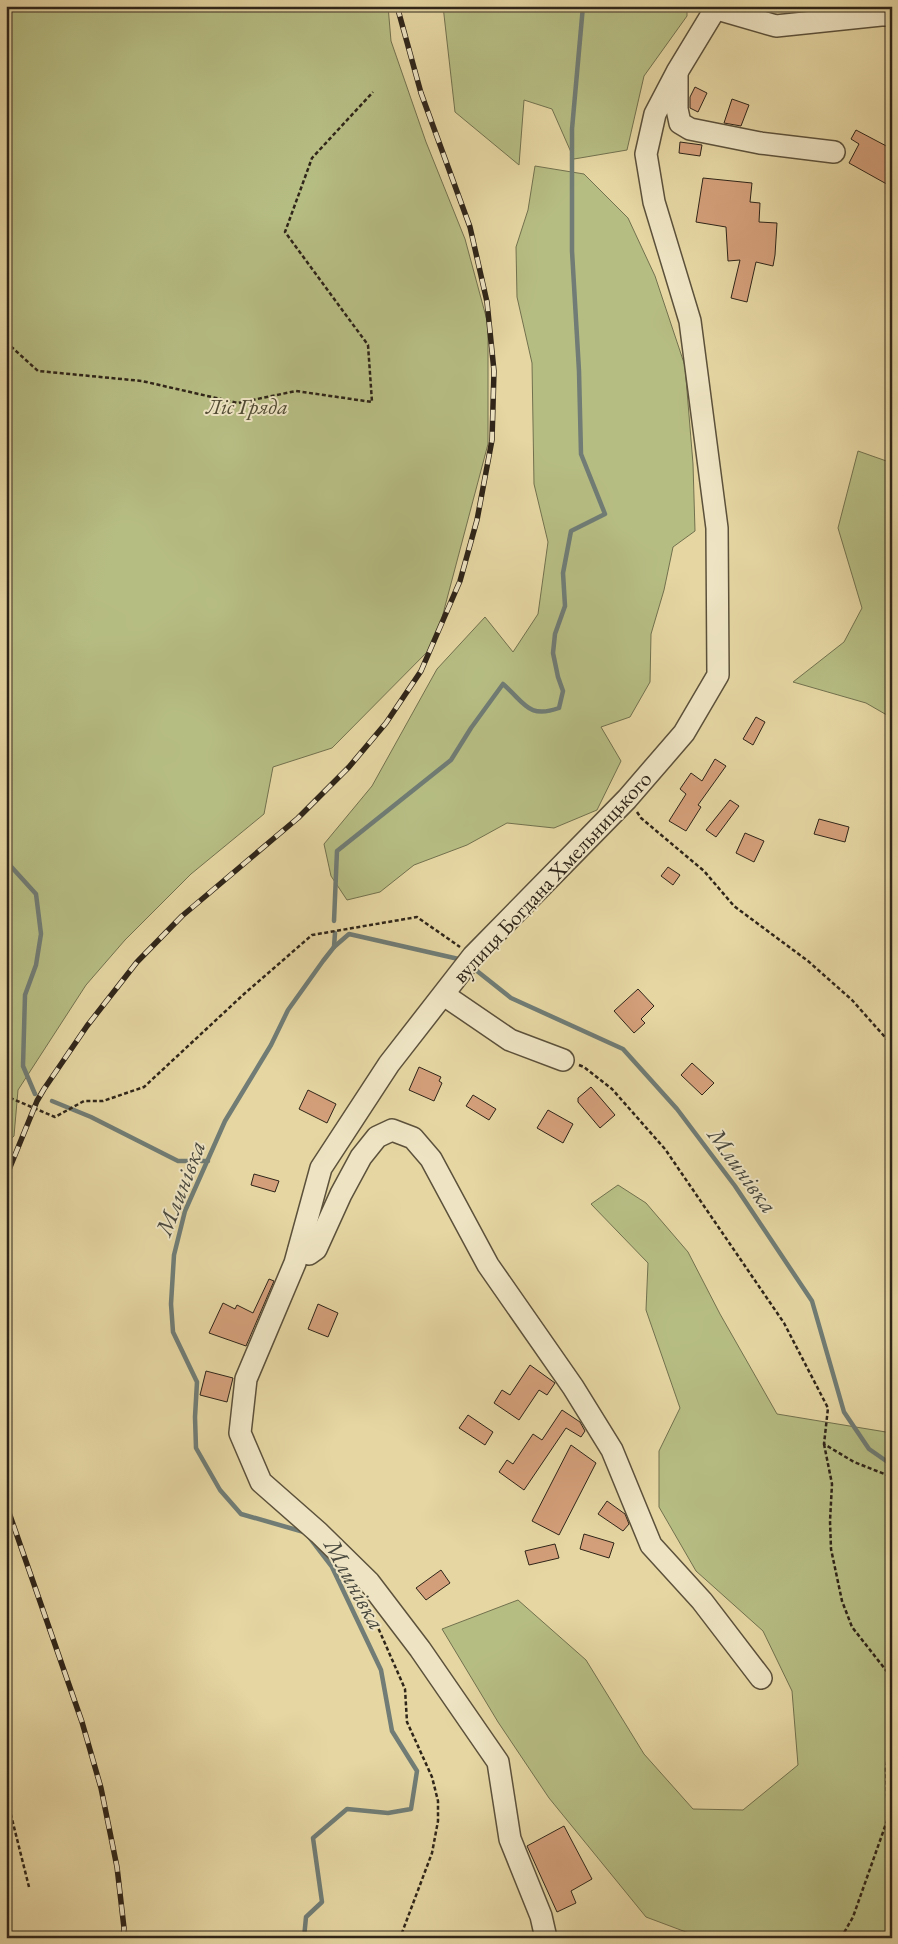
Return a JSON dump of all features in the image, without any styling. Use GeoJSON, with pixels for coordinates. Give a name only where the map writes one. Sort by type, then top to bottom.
{"type":"FeatureCollection","features":[{"type":"Feature","properties":{"kind":"street"},"geometry":{"type":"LineString","coordinates":[[717,8],[776,26],[882,14],[892,15]]}},
{"type":"Feature","properties":{"kind":"street","name":"вулиця Богдана Хмельницького"},"geometry":{"type":"LineString","coordinates":[[546,1938],[541,1916],[510,1839],[498,1762],[420,1649],[368,1582],[319,1533],[261,1482],[240,1433],[246,1379],[295,1263],[321,1168],[388,1064],[474,956],[627,799],[684,733],[718,675],[717,528],[690,321],[654,202],[646,154],[655,114],[677,72],[717,8]]}},
{"type":"Feature","properties":{"kind":"street"},"geometry":{"type":"LineString","coordinates":[[677,72],[677,109],[680,123],[690,129],[760,143],[834,152]]}},
{"type":"Feature","properties":{"kind":"street"},"geometry":{"type":"LineString","coordinates":[[444,995],[510,1040],[563,1060]]}},
{"type":"Feature","properties":{"kind":"street"},"geometry":{"type":"LineString","coordinates":[[299,1250],[309,1254],[316,1249],[340,1194],[361,1157],[377,1137],[392,1130],[413,1138],[431,1159],[488,1265],[573,1387],[612,1450],[651,1545],[702,1601],[761,1678]]}},
{"type":"Feature","properties":{"kind":"path"},"geometry":{"type":"LineString","coordinates":[[6,342],[38,371],[142,382],[238,403],[296,391],[372,402],[368,345],[286,232],[312,158],[373,92]]}},
{"type":"Feature","properties":{"kind":"path"},"geometry":{"type":"LineString","coordinates":[[627,799],[640,818],[704,871],[734,906],[808,962],[852,1000],[892,1045]]}},
{"type":"Feature","properties":{"kind":"path"},"geometry":{"type":"LineString","coordinates":[[8,1097],[55,1117],[84,1101],[103,1101],[144,1087],[244,994],[312,935],[417,917],[474,956]]}},
{"type":"Feature","properties":{"kind":"path"},"geometry":{"type":"LineString","coordinates":[[563,1060],[584,1067],[612,1089],[665,1149],[784,1323],[828,1408],[824,1444],[832,1484],[831,1549],[842,1601],[852,1627],[892,1678]]}},
{"type":"Feature","properties":{"kind":"path"},"geometry":{"type":"LineString","coordinates":[[6,1089],[8,1097],[6,1101]]}},
{"type":"Feature","properties":{"kind":"path"},"geometry":{"type":"LineString","coordinates":[[824,1444],[854,1462],[892,1477]]}},
{"type":"Feature","properties":{"kind":"path"},"geometry":{"type":"LineString","coordinates":[[375,1620],[405,1689],[407,1722],[432,1777],[438,1801],[438,1821],[432,1853],[400,1938]]}},
{"type":"Feature","properties":{"kind":"path"},"geometry":{"type":"LineString","coordinates":[[841,1938],[852,1917],[888,1818],[886,1769],[892,1730]]}},
{"type":"Feature","properties":{"kind":"path"},"geometry":{"type":"LineString","coordinates":[[6,1796],[29,1886]]}},
{"type":"Feature","properties":{"kind":"green space","name":"Ліс Гряда"},"geometry":{"type":"Polygon","coordinates":[[[6,6],[388,6],[391,41],[426,142],[465,239],[488,324],[488,444],[435,644],[332,748],[273,767],[264,814],[191,874],[125,940],[86,985],[18,1090],[14,1136],[6,1144],[6,6]]]}},
{"type":"Feature","properties":{"kind":"green space"},"geometry":{"type":"Polygon","coordinates":[[[443,6],[687,6],[687,16],[644,76],[627,150],[574,159],[552,109],[524,100],[519,165],[455,112],[443,6]]]}},
{"type":"Feature","properties":{"kind":"green space"},"geometry":{"type":"Polygon","coordinates":[[[535,166],[584,174],[628,218],[655,276],[685,366],[693,464],[695,531],[673,547],[664,590],[651,634],[650,682],[630,717],[601,727],[621,761],[597,810],[554,828],[507,823],[467,845],[414,865],[380,892],[347,900],[331,876],[324,844],[372,786],[437,669],[485,617],[513,652],[538,614],[548,542],[534,484],[532,363],[517,297],[516,247],[528,210],[535,166]]]}},
{"type":"Feature","properties":{"kind":"green space"},"geometry":{"type":"Polygon","coordinates":[[[858,451],[892,463],[892,718],[866,703],[793,682],[844,642],[862,608],[838,528],[858,451]]]}},
{"type":"Feature","properties":{"kind":"green space"},"geometry":{"type":"Polygon","coordinates":[[[618,1185],[646,1203],[688,1252],[720,1314],[777,1414],[892,1433],[892,1938],[702,1938],[646,1917],[549,1798],[498,1722],[442,1629],[518,1600],[586,1660],[644,1754],[693,1809],[743,1810],[798,1765],[792,1691],[763,1631],[696,1571],[659,1507],[659,1451],[680,1408],[646,1310],[648,1263],[591,1204],[618,1185]]]}},
{"type":"Feature","properties":{"kind":"building"},"geometry":{"type":"Polygon","coordinates":[[[695,87],[707,93],[698,112],[690,108],[690,97],[695,87]]]}},
{"type":"Feature","properties":{"kind":"building"},"geometry":{"type":"Polygon","coordinates":[[[732,99],[749,105],[741,126],[724,123],[732,99]]]}},
{"type":"Feature","properties":{"kind":"building"},"geometry":{"type":"Polygon","coordinates":[[[856,130],[892,149],[892,187],[849,163],[859,144],[851,139],[856,130]]]}},
{"type":"Feature","properties":{"kind":"building"},"geometry":{"type":"Polygon","coordinates":[[[680,142],[702,145],[700,156],[679,153],[680,142]]]}},
{"type":"Feature","properties":{"kind":"building"},"geometry":{"type":"Polygon","coordinates":[[[703,178],[752,183],[750,202],[760,203],[759,222],[777,223],[773,266],[756,262],[747,302],[731,298],[740,260],[728,261],[726,227],[696,222],[703,178]]]}},
{"type":"Feature","properties":{"kind":"building"},"geometry":{"type":"Polygon","coordinates":[[[756,717],[765,722],[753,745],[743,739],[756,717]]]}},
{"type":"Feature","properties":{"kind":"building"},"geometry":{"type":"Polygon","coordinates":[[[715,759],[726,766],[698,805],[701,807],[686,831],[669,821],[686,794],[680,789],[691,773],[702,781],[715,759]]]}},
{"type":"Feature","properties":{"kind":"building"},"geometry":{"type":"Polygon","coordinates":[[[730,800],[739,806],[716,837],[706,830],[730,800]]]}},
{"type":"Feature","properties":{"kind":"building"},"geometry":{"type":"Polygon","coordinates":[[[819,819],[849,827],[845,842],[814,834],[819,819]]]}},
{"type":"Feature","properties":{"kind":"building"},"geometry":{"type":"Polygon","coordinates":[[[745,833],[764,841],[754,862],[736,853],[745,833]]]}},
{"type":"Feature","properties":{"kind":"building"},"geometry":{"type":"Polygon","coordinates":[[[668,867],[680,875],[673,885],[661,876],[668,867]]]}},
{"type":"Feature","properties":{"kind":"building"},"geometry":{"type":"Polygon","coordinates":[[[638,989],[654,1006],[641,1019],[645,1023],[634,1033],[614,1011],[638,989]]]}},
{"type":"Feature","properties":{"kind":"building"},"geometry":{"type":"Polygon","coordinates":[[[692,1063],[714,1083],[702,1095],[681,1075],[692,1063]]]}},
{"type":"Feature","properties":{"kind":"building"},"geometry":{"type":"Polygon","coordinates":[[[419,1067],[441,1077],[439,1081],[442,1083],[434,1101],[409,1090],[419,1067]]]}},
{"type":"Feature","properties":{"kind":"building"},"geometry":{"type":"Polygon","coordinates":[[[591,1087],[615,1115],[600,1128],[578,1102],[578,1098],[591,1087]]]}},
{"type":"Feature","properties":{"kind":"building"},"geometry":{"type":"Polygon","coordinates":[[[308,1090],[336,1104],[327,1123],[299,1109],[308,1090]]]}},
{"type":"Feature","properties":{"kind":"building"},"geometry":{"type":"Polygon","coordinates":[[[473,1095],[496,1109],[489,1120],[466,1106],[473,1095]]]}},
{"type":"Feature","properties":{"kind":"building"},"geometry":{"type":"Polygon","coordinates":[[[548,1110],[573,1124],[563,1143],[537,1128],[548,1110]]]}},
{"type":"Feature","properties":{"kind":"building"},"geometry":{"type":"Polygon","coordinates":[[[254,1174],[279,1181],[275,1192],[251,1185],[254,1174]]]}},
{"type":"Feature","properties":{"kind":"building"},"geometry":{"type":"Polygon","coordinates":[[[269,1279],[274,1281],[246,1346],[209,1333],[223,1303],[235,1309],[237,1305],[253,1313],[269,1279]]]}},
{"type":"Feature","properties":{"kind":"building"},"geometry":{"type":"Polygon","coordinates":[[[318,1304],[338,1313],[328,1337],[308,1329],[318,1304]]]}},
{"type":"Feature","properties":{"kind":"building"},"geometry":{"type":"Polygon","coordinates":[[[530,1365],[555,1383],[547,1395],[539,1390],[519,1420],[494,1403],[502,1390],[510,1395],[530,1365]]]}},
{"type":"Feature","properties":{"kind":"building"},"geometry":{"type":"Polygon","coordinates":[[[206,1371],[233,1378],[227,1402],[200,1395],[206,1371]]]}},
{"type":"Feature","properties":{"kind":"building"},"geometry":{"type":"Polygon","coordinates":[[[562,1410],[580,1422],[585,1431],[581,1437],[566,1428],[524,1490],[499,1472],[507,1460],[513,1464],[533,1434],[542,1440],[562,1410]]]}},
{"type":"Feature","properties":{"kind":"building"},"geometry":{"type":"Polygon","coordinates":[[[468,1415],[493,1432],[485,1445],[459,1428],[468,1415]]]}},
{"type":"Feature","properties":{"kind":"building"},"geometry":{"type":"Polygon","coordinates":[[[571,1445],[596,1463],[559,1535],[532,1521],[571,1445]]]}},
{"type":"Feature","properties":{"kind":"building"},"geometry":{"type":"Polygon","coordinates":[[[607,1501],[625,1514],[629,1524],[623,1531],[598,1514],[607,1501]]]}},
{"type":"Feature","properties":{"kind":"building"},"geometry":{"type":"Polygon","coordinates":[[[584,1534],[614,1543],[609,1558],[580,1549],[584,1534]]]}},
{"type":"Feature","properties":{"kind":"building"},"geometry":{"type":"Polygon","coordinates":[[[555,1544],[559,1558],[529,1565],[525,1551],[555,1544]]]}},
{"type":"Feature","properties":{"kind":"building"},"geometry":{"type":"Polygon","coordinates":[[[441,1570],[450,1583],[426,1600],[416,1588],[441,1570]]]}},
{"type":"Feature","properties":{"kind":"building"},"geometry":{"type":"Polygon","coordinates":[[[564,1826],[592,1879],[571,1891],[576,1903],[557,1912],[527,1846],[564,1826]]]}},
{"type":"Feature","properties":{"kind":"waterway"},"geometry":{"type":"LineString","coordinates":[[334,921],[337,851],[451,760],[471,728],[503,684],[522,703],[533,710],[540,712],[559,708],[563,691],[553,653],[555,634],[565,606],[563,573],[571,531],[605,514],[581,454],[579,371],[572,251],[572,129],[583,6]]}},
{"type":"Feature","properties":{"kind":"waterway"},"geometry":{"type":"LineString","coordinates":[[6,861],[36,894],[41,934],[36,965],[25,995],[23,1066],[35,1094]]}},
{"type":"Feature","properties":{"kind":"waterway"},"geometry":{"type":"LineString","coordinates":[[334,947],[335,933]]}},
{"type":"Feature","properties":{"kind":"waterway","name":"Млинівка"},"geometry":{"type":"LineString","coordinates":[[304,1532],[241,1514],[220,1490],[196,1448],[197,1382],[173,1332],[171,1304],[174,1255],[185,1211],[225,1121],[271,1045],[288,1010],[334,947],[349,934],[463,960]]}},
{"type":"Feature","properties":{"kind":"waterway","name":"Млинівка"},"geometry":{"type":"LineString","coordinates":[[477,971],[511,998],[623,1049],[677,1109],[735,1186],[812,1301],[844,1412],[869,1449],[892,1465]]}},
{"type":"Feature","properties":{"kind":"waterway"},"geometry":{"type":"LineString","coordinates":[[52,1101],[91,1117],[178,1161],[208,1161]]}},
{"type":"Feature","properties":{"kind":"waterway","name":"Млинівка"},"geometry":{"type":"LineString","coordinates":[[304,1938],[306,1917],[322,1902],[313,1838],[347,1809],[388,1813],[411,1809],[417,1771],[392,1731],[381,1670],[332,1567],[309,1537]]}},
{"type":"Feature","properties":{"kind":"railway"},"geometry":{"type":"LineString","coordinates":[[6,1177],[37,1101],[44,1089],[87,1026],[137,962],[182,916],[298,818],[349,767],[386,723],[421,671],[460,581],[477,520],[492,440],[494,371],[487,302],[470,227],[421,93],[397,6]]}},
{"type":"Feature","properties":{"kind":"railway"},"geometry":{"type":"LineString","coordinates":[[6,1504],[82,1722],[101,1788],[117,1867],[124,1928],[123,1938]]}}]}
